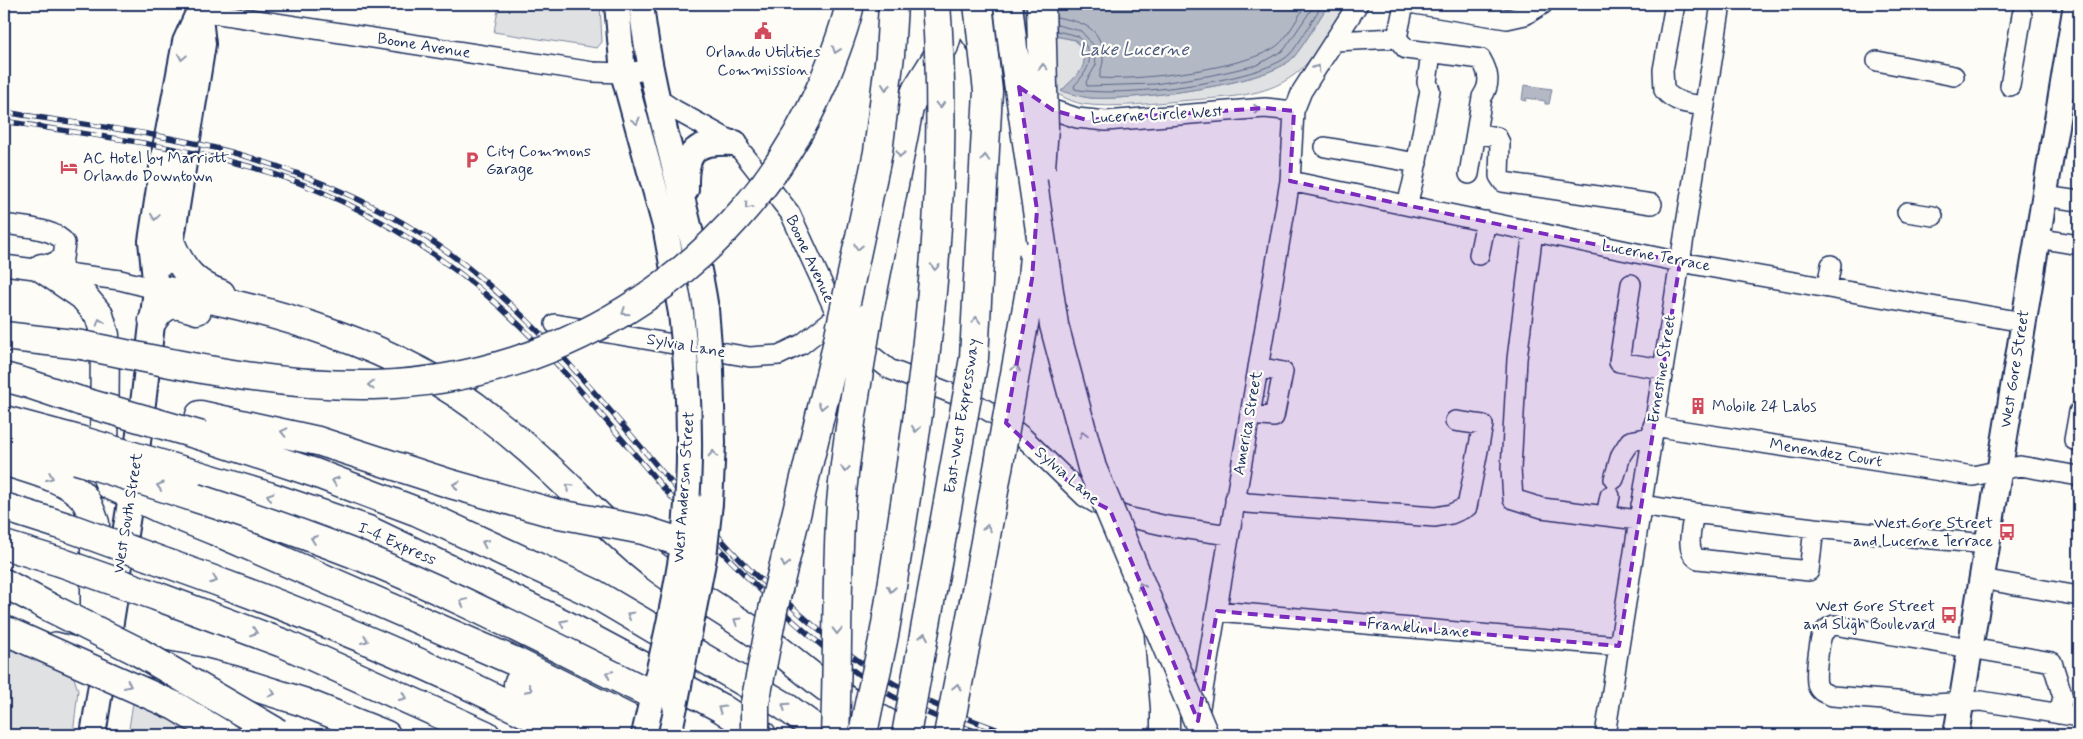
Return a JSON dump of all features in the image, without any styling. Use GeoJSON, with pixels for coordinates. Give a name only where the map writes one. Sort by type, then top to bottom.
{"type":"FeatureCollection","features":[{"type":"Feature","properties":{"kind":"highway"},"geometry":{"type":"LineString","coordinates":[[4,336],[82,345],[260,379],[303,384],[374,385],[436,379],[496,367],[535,355],[567,342],[618,316],[653,293],[714,242],[752,201],[792,145],[809,115],[832,61],[850,4]]}},
{"type":"Feature","properties":{"kind":"highway"},"geometry":{"type":"LineString","coordinates":[[755,735],[755,703],[774,610],[837,344],[878,152],[890,55],[893,4]]}},
{"type":"Feature","properties":{"kind":"highway"},"geometry":{"type":"LineString","coordinates":[[1008,4],[1012,48],[1054,325],[1092,468],[1159,632],[1204,735]]}},
{"type":"Feature","properties":{"kind":"highway"},"geometry":{"type":"LineString","coordinates":[[948,735],[1032,279],[1044,128],[1041,4]]}},
{"type":"Feature","properties":{"kind":"highway"},"geometry":{"type":"LineString","coordinates":[[835,735],[838,554],[842,503],[847,448],[868,317],[909,108],[917,89],[944,46],[955,6]]}},
{"type":"Feature","properties":{"kind":"highway"},"geometry":{"type":"LineString","coordinates":[[863,735],[893,579],[926,357],[940,195],[941,114],[955,6]]}},
{"type":"Feature","properties":{"kind":"highway","name":"East-West Expressway"},"geometry":{"type":"LineString","coordinates":[[907,735],[974,358],[988,91],[955,6]]}},
{"type":"Feature","properties":{"kind":"highway"},"geometry":{"type":"LineString","coordinates":[[171,244],[185,270],[193,280],[206,289],[317,315],[388,341],[429,360],[472,390],[488,416]]}},
{"type":"Feature","properties":{"kind":"highway"},"geometry":{"type":"LineString","coordinates":[[42,268],[84,296],[99,315],[105,336],[104,470],[110,485],[130,503],[512,680],[614,735]]}},
{"type":"Feature","properties":{"kind":"highway"},"geometry":{"type":"LineString","coordinates":[[156,289],[187,294],[289,320],[388,356],[442,384],[488,416],[550,469],[654,566],[760,636],[828,688],[907,735]]}},
{"type":"Feature","properties":{"kind":"highway"},"geometry":{"type":"LineString","coordinates":[[153,320],[159,311],[169,304],[181,305],[312,339],[374,360],[410,378],[462,410],[488,416]]}},
{"type":"Feature","properties":{"kind":"highway"},"geometry":{"type":"LineString","coordinates":[[15,380],[81,392],[201,426],[314,473],[418,512],[595,594],[783,705],[824,735]]}},
{"type":"Feature","properties":{"kind":"highway","name":"I-4 Express"},"geometry":{"type":"LineString","coordinates":[[4,420],[78,450],[191,473],[268,496],[368,530],[566,625],[721,708],[762,735]]}},
{"type":"Feature","properties":{"kind":"highway"},"geometry":{"type":"LineString","coordinates":[[201,426],[318,440],[450,484],[554,513],[643,530],[693,550]]}},
{"type":"Feature","properties":{"kind":"highway"},"geometry":{"type":"LineString","coordinates":[[4,437],[78,450],[352,554],[431,587],[664,701]]}},
{"type":"Feature","properties":{"kind":"highway"},"geometry":{"type":"LineString","coordinates":[[4,461],[73,488],[83,497],[90,509],[95,523],[95,616],[106,655],[197,671],[233,680],[303,702],[386,735]]}},
{"type":"Feature","properties":{"kind":"highway"},"geometry":{"type":"LineString","coordinates":[[130,503],[516,662],[662,735]]}},
{"type":"Feature","properties":{"kind":"highway"},"geometry":{"type":"LineString","coordinates":[[4,507],[70,528],[298,612],[409,659],[520,710],[568,735]]}},
{"type":"Feature","properties":{"kind":"highway"},"geometry":{"type":"LineString","coordinates":[[4,545],[60,562],[285,644],[486,735]]}},
{"type":"Feature","properties":{"kind":"highway"},"geometry":{"type":"LineString","coordinates":[[4,583],[138,651],[280,734]]}},
{"type":"Feature","properties":{"kind":"highway"},"geometry":{"type":"LineString","coordinates":[[4,628],[175,706],[223,735]]}},
{"type":"Feature","properties":{"kind":"highway"},"geometry":{"type":"LineString","coordinates":[[1159,632],[1165,708],[1164,735]]}},
{"type":"Feature","properties":{"kind":"main road","name":"West Anderson Street"},"geometry":{"type":"LineString","coordinates":[[617,4],[623,74],[665,226],[682,313],[688,380],[693,550]]}},
{"type":"Feature","properties":{"kind":"main road","name":"West Anderson Street"},"geometry":{"type":"LineString","coordinates":[[641,4],[650,70],[656,97],[694,241],[706,310],[712,370],[713,442],[711,485],[693,550],[675,596],[664,701],[669,735]]}},
{"type":"Feature","properties":{"kind":"main road","name":"West Gore Street"},"geometry":{"type":"LineString","coordinates":[[1956,735],[2076,4]]}},
{"type":"Feature","properties":{"kind":"main road","name":"West South Street"},"geometry":{"type":"LineString","coordinates":[[156,289],[171,244],[204,44],[199,8]]}},
{"type":"Feature","properties":{"kind":"main road","name":"West South Street"},"geometry":{"type":"LineString","coordinates":[[93,735],[130,503],[153,320],[156,289],[151,241],[165,148],[185,42],[199,8]]}},
{"type":"Feature","properties":{"kind":"main road"},"geometry":{"type":"LineString","coordinates":[[687,215],[687,165],[695,150],[705,144],[735,143]]}},
{"type":"Feature","properties":{"kind":"main road","name":"West Anderson Street"},"geometry":{"type":"LineString","coordinates":[[644,735],[664,701]]}},
{"type":"Feature","properties":{"kind":"street"},"geometry":{"type":"LineString","coordinates":[[1294,111],[1302,91],[1358,4]]}},
{"type":"Feature","properties":{"kind":"street"},"geometry":{"type":"LineString","coordinates":[[1397,38],[1404,4]]}},
{"type":"Feature","properties":{"kind":"street"},"geometry":{"type":"LineString","coordinates":[[1415,4],[1507,19],[1525,15],[1543,4]]}},
{"type":"Feature","properties":{"kind":"street"},"geometry":{"type":"LineString","coordinates":[[1675,4],[1663,70],[1664,90],[1671,98],[1680,102],[1705,106]]}},
{"type":"Feature","properties":{"kind":"street","name":"Ernestine Street"},"geometry":{"type":"LineString","coordinates":[[1605,735],[1721,4]]}},
{"type":"Feature","properties":{"kind":"street","name":"Lucerne Circle West"},"geometry":{"type":"LineString","coordinates":[[955,6],[989,63],[1026,93],[1053,110],[1077,118],[1106,121],[1265,108],[1294,111]]}},
{"type":"Feature","properties":{"kind":"street","name":"Boone Avenue"},"geometry":{"type":"LineString","coordinates":[[199,8],[593,72],[623,74],[650,70]]}},
{"type":"Feature","properties":{"kind":"street"},"geometry":{"type":"LineString","coordinates":[[2010,86],[2022,15]]}},
{"type":"Feature","properties":{"kind":"street"},"geometry":{"type":"LineString","coordinates":[[1334,41],[1397,38]]}},
{"type":"Feature","properties":{"kind":"street"},"geometry":{"type":"LineString","coordinates":[[1397,38],[1406,49],[1481,60],[1488,73],[1488,84],[1482,97],[1469,174]]}},
{"type":"Feature","properties":{"kind":"street"},"geometry":{"type":"LineString","coordinates":[[1407,205],[1417,163],[1430,90],[1427,82],[1431,53]]}},
{"type":"Feature","properties":{"kind":"street"},"geometry":{"type":"LineString","coordinates":[[1877,61],[1954,76]]}},
{"type":"Feature","properties":{"kind":"street","name":"Boone Avenue"},"geometry":{"type":"LineString","coordinates":[[656,97],[674,110],[735,143],[790,213],[837,316],[857,344],[889,369],[948,393]]}},
{"type":"Feature","properties":{"kind":"street","name":"America Street"},"geometry":{"type":"LineString","coordinates":[[1195,735],[1290,181],[1294,111]]}},
{"type":"Feature","properties":{"kind":"street"},"geometry":{"type":"LineString","coordinates":[[1476,133],[1497,137],[1500,142],[1499,176],[1503,182],[1652,204]]}},
{"type":"Feature","properties":{"kind":"street"},"geometry":{"type":"LineString","coordinates":[[1325,147],[1417,163]]}},
{"type":"Feature","properties":{"kind":"street","name":"Lucerne Terrace"},"geometry":{"type":"LineString","coordinates":[[1290,181],[1680,262],[2023,322]]}},
{"type":"Feature","properties":{"kind":"street"},"geometry":{"type":"LineString","coordinates":[[2044,196],[2079,201]]}},
{"type":"Feature","properties":{"kind":"street"},"geometry":{"type":"LineString","coordinates":[[1907,212],[1933,216]]}},
{"type":"Feature","properties":{"kind":"street"},"geometry":{"type":"LineString","coordinates":[[1479,255],[1486,221]]}},
{"type":"Feature","properties":{"kind":"street"},"geometry":{"type":"LineString","coordinates":[[4,224],[53,233],[61,237],[65,242],[63,258],[42,268]]}},
{"type":"Feature","properties":{"kind":"street"},"geometry":{"type":"LineString","coordinates":[[1533,231],[1516,359],[1512,422],[1511,470],[1513,500],[1542,508],[1606,516],[1640,513],[1694,513],[1814,528],[1987,544]]}},
{"type":"Feature","properties":{"kind":"street"},"geometry":{"type":"LineString","coordinates":[[2037,238],[2079,245]]}},
{"type":"Feature","properties":{"kind":"street"},"geometry":{"type":"LineString","coordinates":[[1827,287],[1831,264]]}},
{"type":"Feature","properties":{"kind":"street"},"geometry":{"type":"LineString","coordinates":[[4,265],[42,268],[120,280],[156,289]]}},
{"type":"Feature","properties":{"kind":"street"},"geometry":{"type":"LineString","coordinates":[[1631,284],[1619,362],[1662,369]]}},
{"type":"Feature","properties":{"kind":"street","name":"Sylvia Lane"},"geometry":{"type":"LineString","coordinates":[[555,324],[750,357],[779,354],[802,344],[837,316]]}},
{"type":"Feature","properties":{"kind":"street"},"geometry":{"type":"LineString","coordinates":[[1250,415],[1274,417],[1283,372],[1258,367]]}},
{"type":"Feature","properties":{"kind":"street","name":"Sylvia Lane"},"geometry":{"type":"LineString","coordinates":[[948,393],[969,400],[997,416],[1023,437],[1085,496],[1104,508],[1127,517],[1167,526],[1229,535]]}},
{"type":"Feature","properties":{"kind":"street"},"geometry":{"type":"LineString","coordinates":[[2079,412],[2074,440],[2079,441]]}},
{"type":"Feature","properties":{"kind":"street"},"geometry":{"type":"LineString","coordinates":[[1235,499],[1247,503],[1435,517],[1456,512],[1467,507],[1483,426],[1455,421]]}},
{"type":"Feature","properties":{"kind":"street"},"geometry":{"type":"LineString","coordinates":[[1606,516],[1621,455],[1630,441],[1652,432]]}},
{"type":"Feature","properties":{"kind":"street","name":"Menendez Court"},"geometry":{"type":"LineString","coordinates":[[1652,432],[1973,476],[1998,470]]}},
{"type":"Feature","properties":{"kind":"street"},"geometry":{"type":"LineString","coordinates":[[1998,470],[2020,466],[2079,476]]}},
{"type":"Feature","properties":{"kind":"street"},"geometry":{"type":"LineString","coordinates":[[1694,513],[1690,544],[1692,555],[1698,559],[1809,571],[1814,528]]}},
{"type":"Feature","properties":{"kind":"street"},"geometry":{"type":"LineString","coordinates":[[1981,579],[2079,596]]}},
{"type":"Feature","properties":{"kind":"street","name":"Franklin Lane"},"geometry":{"type":"LineString","coordinates":[[1217,611],[1618,646]]}},
{"type":"Feature","properties":{"kind":"street"},"geometry":{"type":"LineString","coordinates":[[2060,714],[2062,697],[2052,662],[1834,625],[1827,628],[1820,643],[1816,677],[1818,687],[1824,693],[1832,696],[1935,704],[1981,701],[2079,718]]}},
{"type":"Feature","properties":{"kind":"street"},"geometry":{"type":"LineString","coordinates":[[4,628],[106,655]]}},
{"type":"Feature","properties":{"kind":"highlighted area"},"geometry":{"type":"Polygon","coordinates":[[[1019,87],[1053,110],[1087,120],[1265,108],[1294,111],[1290,181],[1680,262],[1619,646],[1217,611],[1198,721],[1110,510],[1085,497],[1006,423],[1032,279],[1037,210],[1019,87]]]}},
{"type":"Feature","properties":{"kind":"shaded area"},"geometry":{"type":"Polygon","coordinates":[[[499,4],[600,4],[602,42],[597,48],[494,32],[499,4]]]}},
{"type":"Feature","properties":{"kind":"shaded area"},"geometry":{"type":"Polygon","coordinates":[[[967,4],[999,4],[1030,31],[1075,40],[1084,56],[1084,62],[1079,74],[1061,91],[1091,98],[1110,98],[1165,94],[1196,89],[1256,76],[1278,68],[1293,58],[1298,52],[1329,4],[1345,4],[1309,61],[1294,75],[1271,88],[1232,97],[1107,106],[1071,101],[1035,80],[990,41],[967,4]]]}},
{"type":"Feature","properties":{"kind":"shaded area"},"geometry":{"type":"Polygon","coordinates":[[[4,639],[73,675],[78,690],[73,735],[4,735],[4,639]]]}},
{"type":"Feature","properties":{"kind":"shaded area"},"geometry":{"type":"Polygon","coordinates":[[[138,669],[253,735],[128,735],[138,669]]]}},
{"type":"Feature","properties":{"kind":"water","name":"Lake Lucerne"},"geometry":{"type":"Polygon","coordinates":[[[999,4],[1329,4],[1298,52],[1293,58],[1278,68],[1228,83],[1165,94],[1090,98],[1061,91],[1078,74],[1084,62],[1084,56],[1076,40],[1030,31],[999,4]]]}},
{"type":"Feature","properties":{"kind":"water"},"geometry":{"type":"Polygon","coordinates":[[[1524,85],[1552,89],[1549,104],[1545,104],[1545,101],[1526,98],[1526,101],[1522,100],[1524,85]]]}},
{"type":"Feature","properties":{"kind":"railway"},"geometry":{"type":"LineString","coordinates":[[4,112],[156,135],[245,156],[271,164],[349,195],[422,235],[445,250],[488,284],[529,322],[604,403],[712,530],[753,573],[809,622],[841,648],[893,683],[949,711],[1013,735]]}},
{"type":"Feature","properties":{"kind":"railway"},"geometry":{"type":"LineString","coordinates":[[4,121],[182,150],[267,172],[344,202],[417,244],[474,284],[535,341],[699,528],[782,611],[811,637],[873,685],[890,695],[907,704],[985,735]]}},
{"type":"Feature","properties":{"kind":"place","name":"Orlando Utilities Commission"},"geometry":{"type":"Point","coordinates":[763,31]}},
{"type":"Feature","properties":{"kind":"place","name":"City Commons Garage"},"geometry":{"type":"Point","coordinates":[472,160]}},
{"type":"Feature","properties":{"kind":"place","name":"AC Hotel by Marriott Orlando Downtown"},"geometry":{"type":"Point","coordinates":[69,167]}},
{"type":"Feature","properties":{"kind":"place","name":"Mobile 24 Labs"},"geometry":{"type":"Point","coordinates":[1698,406]}},
{"type":"Feature","properties":{"kind":"place","name":"West Gore Street and Lucerne Terrace"},"geometry":{"type":"Point","coordinates":[2007,532]}},
{"type":"Feature","properties":{"kind":"place","name":"West Gore Street and Sligh Boulevard"},"geometry":{"type":"Point","coordinates":[1949,615]}}]}
